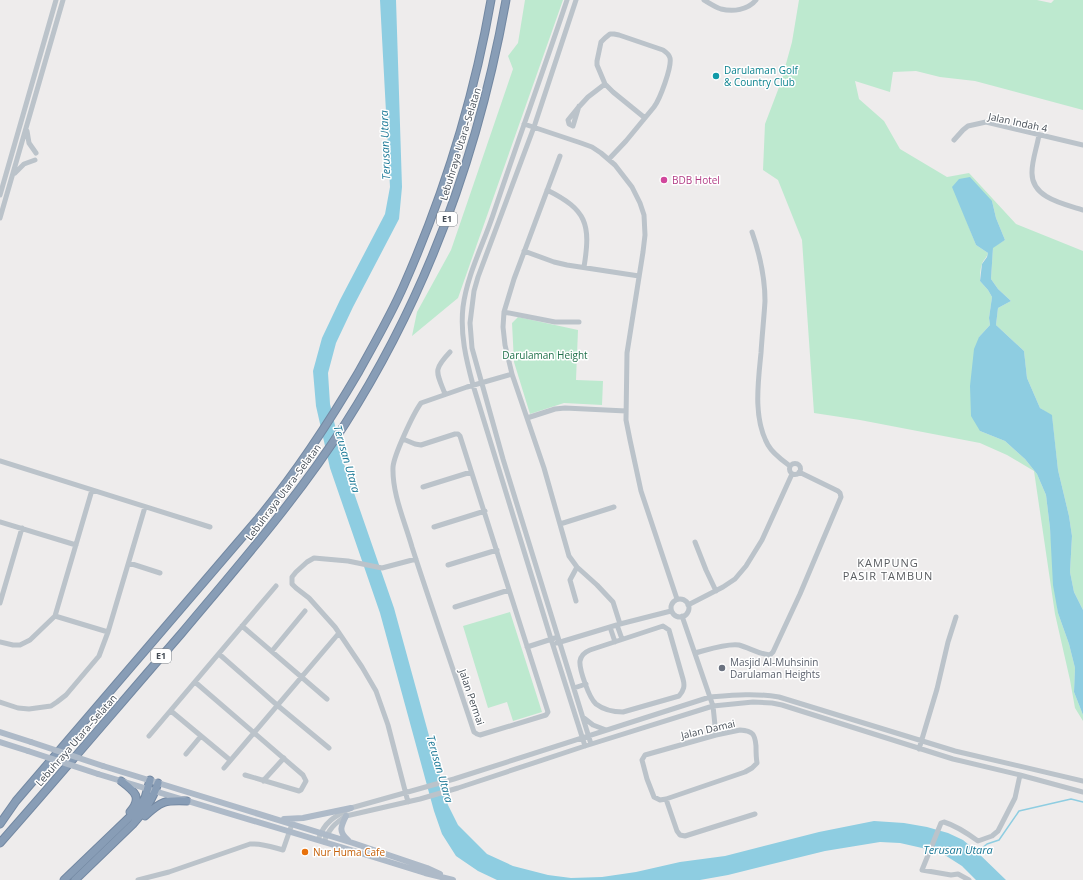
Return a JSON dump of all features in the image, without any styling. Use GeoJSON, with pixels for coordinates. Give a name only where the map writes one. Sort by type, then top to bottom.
{"type":"FeatureCollection","features":[{"type":"Feature","properties":{"kind":"highway","name":"Lebuhraya Utara–Selatan"},"geometry":{"type":"LineString","coordinates":[[0,824],[16,801],[257,520],[306,456],[336,410],[369,354],[389,316],[404,286],[428,228],[443,187],[477,72],[491,0]]}},
{"type":"Feature","properties":{"kind":"highway","name":"Lebuhraya Utara–Selatan"},"geometry":{"type":"LineString","coordinates":[[0,842],[248,555],[317,466],[346,423],[383,359],[406,314],[432,259],[453,205],[482,112],[497,50],[506,0]]}},
{"type":"Feature","properties":{"kind":"highway"},"geometry":{"type":"LineString","coordinates":[[100,851],[133,824],[147,807],[151,790],[150,780]]}},
{"type":"Feature","properties":{"kind":"highway"},"geometry":{"type":"LineString","coordinates":[[75,880],[100,851],[135,805],[135,792],[121,781]]}},
{"type":"Feature","properties":{"kind":"highway"},"geometry":{"type":"LineString","coordinates":[[151,790],[158,783]]}},
{"type":"Feature","properties":{"kind":"highway"},"geometry":{"type":"LineString","coordinates":[[64,880],[156,806],[171,800],[187,801]]}},
{"type":"Feature","properties":{"kind":"highway"},"geometry":{"type":"LineString","coordinates":[[0,818],[16,801]]}},
{"type":"Feature","properties":{"kind":"highway"},"geometry":{"type":"LineString","coordinates":[[0,848],[15,826]]}},
{"type":"Feature","properties":{"kind":"main road"},"geometry":{"type":"LineString","coordinates":[[0,732],[103,766],[353,843],[427,868],[454,880]]}},
{"type":"Feature","properties":{"kind":"main road"},"geometry":{"type":"LineString","coordinates":[[0,742],[121,781],[425,873],[454,880]]}},
{"type":"Feature","properties":{"kind":"main road"},"geometry":{"type":"LineString","coordinates":[[276,819],[293,820],[351,808]]}},
{"type":"Feature","properties":{"kind":"main road"},"geometry":{"type":"LineString","coordinates":[[346,816],[342,824],[341,832],[346,839],[353,843]]}},
{"type":"Feature","properties":{"kind":"street"},"geometry":{"type":"LineString","coordinates":[[0,195],[56,0]]}},
{"type":"Feature","properties":{"kind":"street"},"geometry":{"type":"LineString","coordinates":[[0,218],[63,0]]}},
{"type":"Feature","properties":{"kind":"street"},"geometry":{"type":"LineString","coordinates":[[567,0],[472,274],[463,307],[462,326],[466,362],[585,746]]}},
{"type":"Feature","properties":{"kind":"street"},"geometry":{"type":"LineString","coordinates":[[576,0],[534,127],[478,277],[474,291],[470,323],[472,348],[503,459],[591,744]]}},
{"type":"Feature","properties":{"kind":"street"},"geometry":{"type":"LineString","coordinates":[[704,0],[721,9],[731,10],[746,8],[756,0]]}},
{"type":"Feature","properties":{"kind":"street"},"geometry":{"type":"LineString","coordinates":[[609,159],[626,141],[657,104],[670,65],[670,59],[666,52],[619,35],[610,34],[601,42],[597,61],[598,68],[605,84],[645,118]]}},
{"type":"Feature","properties":{"kind":"street"},"geometry":{"type":"LineString","coordinates":[[579,106],[605,84]]}},
{"type":"Feature","properties":{"kind":"street","name":"Jalan Indah 4"},"geometry":{"type":"LineString","coordinates":[[954,140],[968,126],[986,122],[1083,145]]}},
{"type":"Feature","properties":{"kind":"street"},"geometry":{"type":"LineString","coordinates":[[27,124],[29,144],[36,153]]}},
{"type":"Feature","properties":{"kind":"street"},"geometry":{"type":"LineString","coordinates":[[524,124],[592,147],[609,159],[632,187],[644,215],[645,235],[627,353],[626,411],[628,434],[641,491],[677,599]]}},
{"type":"Feature","properties":{"kind":"street"},"geometry":{"type":"LineString","coordinates":[[1039,135],[1032,170],[1032,179],[1034,184],[1048,198],[1083,210]]}},
{"type":"Feature","properties":{"kind":"street"},"geometry":{"type":"LineString","coordinates":[[560,156],[524,250],[504,312],[503,327],[505,345],[512,374],[544,468],[569,556],[577,567],[597,585],[612,602],[622,639]]}},
{"type":"Feature","properties":{"kind":"street"},"geometry":{"type":"LineString","coordinates":[[13,175],[24,164],[35,160]]}},
{"type":"Feature","properties":{"kind":"street"},"geometry":{"type":"LineString","coordinates":[[547,190],[567,201],[582,218],[587,233],[584,267]]}},
{"type":"Feature","properties":{"kind":"street"},"geometry":{"type":"LineString","coordinates":[[752,232],[764,277],[765,295],[758,393],[760,421],[768,445],[772,451],[790,466]]}},
{"type":"Feature","properties":{"kind":"street"},"geometry":{"type":"LineString","coordinates":[[524,250],[554,262],[567,265],[639,276]]}},
{"type":"Feature","properties":{"kind":"street"},"geometry":{"type":"LineString","coordinates":[[504,312],[555,322],[579,322]]}},
{"type":"Feature","properties":{"kind":"street"},"geometry":{"type":"LineString","coordinates":[[445,394],[437,370],[441,362],[450,352]]}},
{"type":"Feature","properties":{"kind":"street","name":"Jalan Permai"},"geometry":{"type":"LineString","coordinates":[[403,439],[421,445],[455,434],[460,436],[485,511],[548,714],[480,735],[474,732],[416,559],[394,485],[394,460],[403,439],[421,403],[473,385],[512,374]]}},
{"type":"Feature","properties":{"kind":"street"},"geometry":{"type":"LineString","coordinates":[[527,418],[561,408],[626,411]]}},
{"type":"Feature","properties":{"kind":"street"},"geometry":{"type":"LineString","coordinates":[[0,461],[210,527]]}},
{"type":"Feature","properties":{"kind":"street"},"geometry":{"type":"LineString","coordinates":[[790,466],[795,464],[799,465],[799,472]]}},
{"type":"Feature","properties":{"kind":"street"},"geometry":{"type":"LineString","coordinates":[[790,466],[789,471],[792,474]]}},
{"type":"Feature","properties":{"kind":"street"},"geometry":{"type":"LineString","coordinates":[[423,487],[471,472]]}},
{"type":"Feature","properties":{"kind":"street"},"geometry":{"type":"LineString","coordinates":[[792,474],[795,475],[799,472]]}},
{"type":"Feature","properties":{"kind":"street"},"geometry":{"type":"LineString","coordinates":[[695,653],[733,645],[740,645],[762,655],[770,655],[773,652],[800,594],[841,497],[838,491],[799,472]]}},
{"type":"Feature","properties":{"kind":"street"},"geometry":{"type":"LineString","coordinates":[[688,605],[716,591],[735,579],[751,560],[767,530],[792,474]]}},
{"type":"Feature","properties":{"kind":"street"},"geometry":{"type":"LineString","coordinates":[[0,642],[20,645],[30,640],[55,616],[92,490]]}},
{"type":"Feature","properties":{"kind":"street"},"geometry":{"type":"LineString","coordinates":[[0,702],[18,708],[29,709],[51,706],[66,695],[99,656],[108,632],[145,507]]}},
{"type":"Feature","properties":{"kind":"street"},"geometry":{"type":"LineString","coordinates":[[560,524],[614,507]]}},
{"type":"Feature","properties":{"kind":"street"},"geometry":{"type":"LineString","coordinates":[[434,527],[485,511]]}},
{"type":"Feature","properties":{"kind":"street"},"geometry":{"type":"LineString","coordinates":[[0,522],[76,544]]}},
{"type":"Feature","properties":{"kind":"street"},"geometry":{"type":"LineString","coordinates":[[0,603],[22,528]]}},
{"type":"Feature","properties":{"kind":"street"},"geometry":{"type":"LineString","coordinates":[[695,542],[716,591]]}},
{"type":"Feature","properties":{"kind":"street"},"geometry":{"type":"LineString","coordinates":[[448,565],[497,550]]}},
{"type":"Feature","properties":{"kind":"street"},"geometry":{"type":"LineString","coordinates":[[408,802],[388,725],[376,691],[339,633],[314,604],[292,584],[292,577],[307,562],[314,558],[355,562],[382,568],[416,559]]}},
{"type":"Feature","properties":{"kind":"street"},"geometry":{"type":"LineString","coordinates":[[129,563],[160,573]]}},
{"type":"Feature","properties":{"kind":"street"},"geometry":{"type":"LineString","coordinates":[[576,601],[570,580],[577,567]]}},
{"type":"Feature","properties":{"kind":"street"},"geometry":{"type":"LineString","coordinates":[[0,581],[6,583]]}},
{"type":"Feature","properties":{"kind":"street"},"geometry":{"type":"LineString","coordinates":[[149,736],[276,586]]}},
{"type":"Feature","properties":{"kind":"street"},"geometry":{"type":"LineString","coordinates":[[455,607],[509,590]]}},
{"type":"Feature","properties":{"kind":"street"},"geometry":{"type":"LineString","coordinates":[[677,599],[684,600],[688,605],[687,613],[682,616],[675,615],[671,611],[672,602],[677,599]]}},
{"type":"Feature","properties":{"kind":"street"},"geometry":{"type":"LineString","coordinates":[[272,652],[305,611]]}},
{"type":"Feature","properties":{"kind":"street"},"geometry":{"type":"LineString","coordinates":[[527,647],[552,642],[671,611]]}},
{"type":"Feature","properties":{"kind":"street"},"geometry":{"type":"LineString","coordinates":[[55,616],[108,632]]}},
{"type":"Feature","properties":{"kind":"street"},"geometry":{"type":"LineString","coordinates":[[682,616],[713,706],[716,734]]}},
{"type":"Feature","properties":{"kind":"street"},"geometry":{"type":"LineString","coordinates":[[920,750],[956,617]]}},
{"type":"Feature","properties":{"kind":"street"},"geometry":{"type":"LineString","coordinates":[[242,626],[327,699]]}},
{"type":"Feature","properties":{"kind":"street"},"geometry":{"type":"LineString","coordinates":[[663,626],[667,628],[683,679],[683,691],[679,696],[623,712],[605,709],[595,703],[590,695],[580,662],[583,654],[590,650],[615,642],[663,626]]}},
{"type":"Feature","properties":{"kind":"street"},"geometry":{"type":"LineString","coordinates":[[610,627],[615,642]]}},
{"type":"Feature","properties":{"kind":"street"},"geometry":{"type":"LineString","coordinates":[[224,768],[339,633]]}},
{"type":"Feature","properties":{"kind":"street"},"geometry":{"type":"LineString","coordinates":[[219,654],[329,748]]}},
{"type":"Feature","properties":{"kind":"street"},"geometry":{"type":"LineString","coordinates":[[195,682],[284,758],[306,779],[306,781],[301,790],[295,791],[246,775]]}},
{"type":"Feature","properties":{"kind":"street"},"geometry":{"type":"LineString","coordinates":[[574,688],[586,684]]}},
{"type":"Feature","properties":{"kind":"street"},"geometry":{"type":"LineString","coordinates":[[321,841],[331,820],[336,815],[351,808],[454,779],[710,697],[750,694],[779,697],[955,751],[1083,781]]}},
{"type":"Feature","properties":{"kind":"street"},"geometry":{"type":"LineString","coordinates":[[324,834],[346,816],[420,800],[713,706],[753,702],[782,705],[920,750],[1083,792]]}},
{"type":"Feature","properties":{"kind":"street"},"geometry":{"type":"LineString","coordinates":[[171,711],[230,760]]}},
{"type":"Feature","properties":{"kind":"street"},"geometry":{"type":"LineString","coordinates":[[583,717],[593,725],[606,730]]}},
{"type":"Feature","properties":{"kind":"street","name":"Jalan Damai"},"geometry":{"type":"LineString","coordinates":[[740,730],[752,733],[755,737],[757,763],[745,772],[666,799],[660,800],[654,797],[642,760],[645,755],[716,734],[740,730]]}},
{"type":"Feature","properties":{"kind":"street"},"geometry":{"type":"LineString","coordinates":[[186,754],[201,736]]}},
{"type":"Feature","properties":{"kind":"street"},"geometry":{"type":"LineString","coordinates":[[263,781],[284,758]]}},
{"type":"Feature","properties":{"kind":"street"},"geometry":{"type":"LineString","coordinates":[[969,880],[958,874],[950,877],[922,870],[941,823],[944,822],[958,827],[978,841],[992,836],[998,830],[1015,798],[1020,775]]}},
{"type":"Feature","properties":{"kind":"street"},"geometry":{"type":"LineString","coordinates":[[666,799],[677,831],[680,835],[684,836],[755,814]]}},
{"type":"Feature","properties":{"kind":"street"},"geometry":{"type":"LineString","coordinates":[[138,880],[169,872],[250,844],[256,843],[283,850],[292,824]]}},
{"type":"Feature","properties":{"kind":"green space"},"geometry":{"type":"Polygon","coordinates":[[[525,0],[563,0],[458,298],[412,336],[417,312],[451,250],[513,69],[508,56],[518,43],[525,0]]]}},
{"type":"Feature","properties":{"kind":"green space","name":"Darulaman Golf & Country Club"},"geometry":{"type":"Polygon","coordinates":[[[799,0],[1037,0],[1051,3],[1054,0],[1083,0],[1083,110],[975,81],[940,77],[916,71],[893,72],[890,92],[855,81],[859,99],[884,121],[900,149],[947,177],[969,173],[1016,224],[1083,251],[1083,610],[1074,592],[1070,572],[1072,536],[1069,516],[1058,470],[1052,416],[1040,408],[1027,378],[1024,351],[996,325],[998,308],[1011,301],[998,289],[991,279],[993,247],[1005,240],[996,218],[992,201],[961,207],[976,245],[988,253],[981,266],[980,281],[992,297],[989,318],[990,325],[979,337],[980,431],[1005,441],[1025,459],[1037,474],[1046,495],[1058,613],[1069,644],[1075,668],[1074,692],[1083,715],[1083,721],[1075,708],[1055,614],[1034,471],[1007,455],[980,443],[860,420],[814,413],[802,240],[778,180],[763,170],[765,124],[781,82],[792,42],[799,0]]]}},
{"type":"Feature","properties":{"kind":"green space","name":"Darulaman Height"},"geometry":{"type":"Polygon","coordinates":[[[518,317],[578,330],[576,380],[603,381],[602,405],[564,403],[530,414],[514,362],[512,323],[518,317]]]}},
{"type":"Feature","properties":{"kind":"green space"},"geometry":{"type":"Polygon","coordinates":[[[510,612],[542,712],[513,721],[507,702],[488,708],[463,626],[510,612]]]}},
{"type":"Feature","properties":{"kind":"water","name":"Terusan Utara"},"geometry":{"type":"Polygon","coordinates":[[[380,0],[396,0],[402,187],[399,219],[336,343],[328,373],[330,404],[344,464],[394,608],[448,805],[458,825],[487,854],[513,866],[548,875],[571,878],[602,877],[636,872],[680,862],[725,856],[819,832],[874,821],[904,823],[948,833],[963,840],[1006,880],[976,880],[962,866],[940,852],[900,843],[880,842],[825,851],[728,875],[700,880],[497,880],[478,871],[456,856],[442,834],[434,811],[380,613],[330,468],[316,406],[313,371],[322,338],[385,214],[390,187],[380,0]]]}},
{"type":"Feature","properties":{"kind":"water"},"geometry":{"type":"Polygon","coordinates":[[[970,177],[992,201],[996,218],[1005,240],[993,248],[991,279],[998,289],[1011,301],[998,308],[996,325],[1024,351],[1027,378],[1040,408],[1052,415],[1058,470],[1069,516],[1072,536],[1070,572],[1074,592],[1083,610],[1083,715],[1074,692],[1075,668],[1069,644],[1058,613],[1053,585],[1050,528],[1046,495],[1037,474],[1025,459],[1005,441],[980,431],[971,416],[970,386],[974,349],[979,337],[990,325],[989,318],[992,297],[980,281],[982,264],[988,253],[976,245],[952,187],[959,179],[970,177]]]}},
{"type":"Feature","properties":{"kind":"waterway"},"geometry":{"type":"LineString","coordinates":[[976,853],[987,844],[999,840],[1019,811],[1071,799],[1083,802]]}},
{"type":"Feature","properties":{"kind":"place","name":"Darulaman Golf & Country Club"},"geometry":{"type":"Point","coordinates":[716,76]}},
{"type":"Feature","properties":{"kind":"place","name":"BDB Hotel"},"geometry":{"type":"Point","coordinates":[664,180]}},
{"type":"Feature","properties":{"kind":"place","name":"Masjid Al-Muhsinin Darulaman Heights"},"geometry":{"type":"Point","coordinates":[722,668]}},
{"type":"Feature","properties":{"kind":"place","name":"Nur Huma Cafe"},"geometry":{"type":"Point","coordinates":[305,852]}},
{"type":"Feature","properties":{"kind":"district","name":"KAMPUNG PASIR TAMBUN"},"geometry":{"type":"Point","coordinates":[888,569]}}]}
